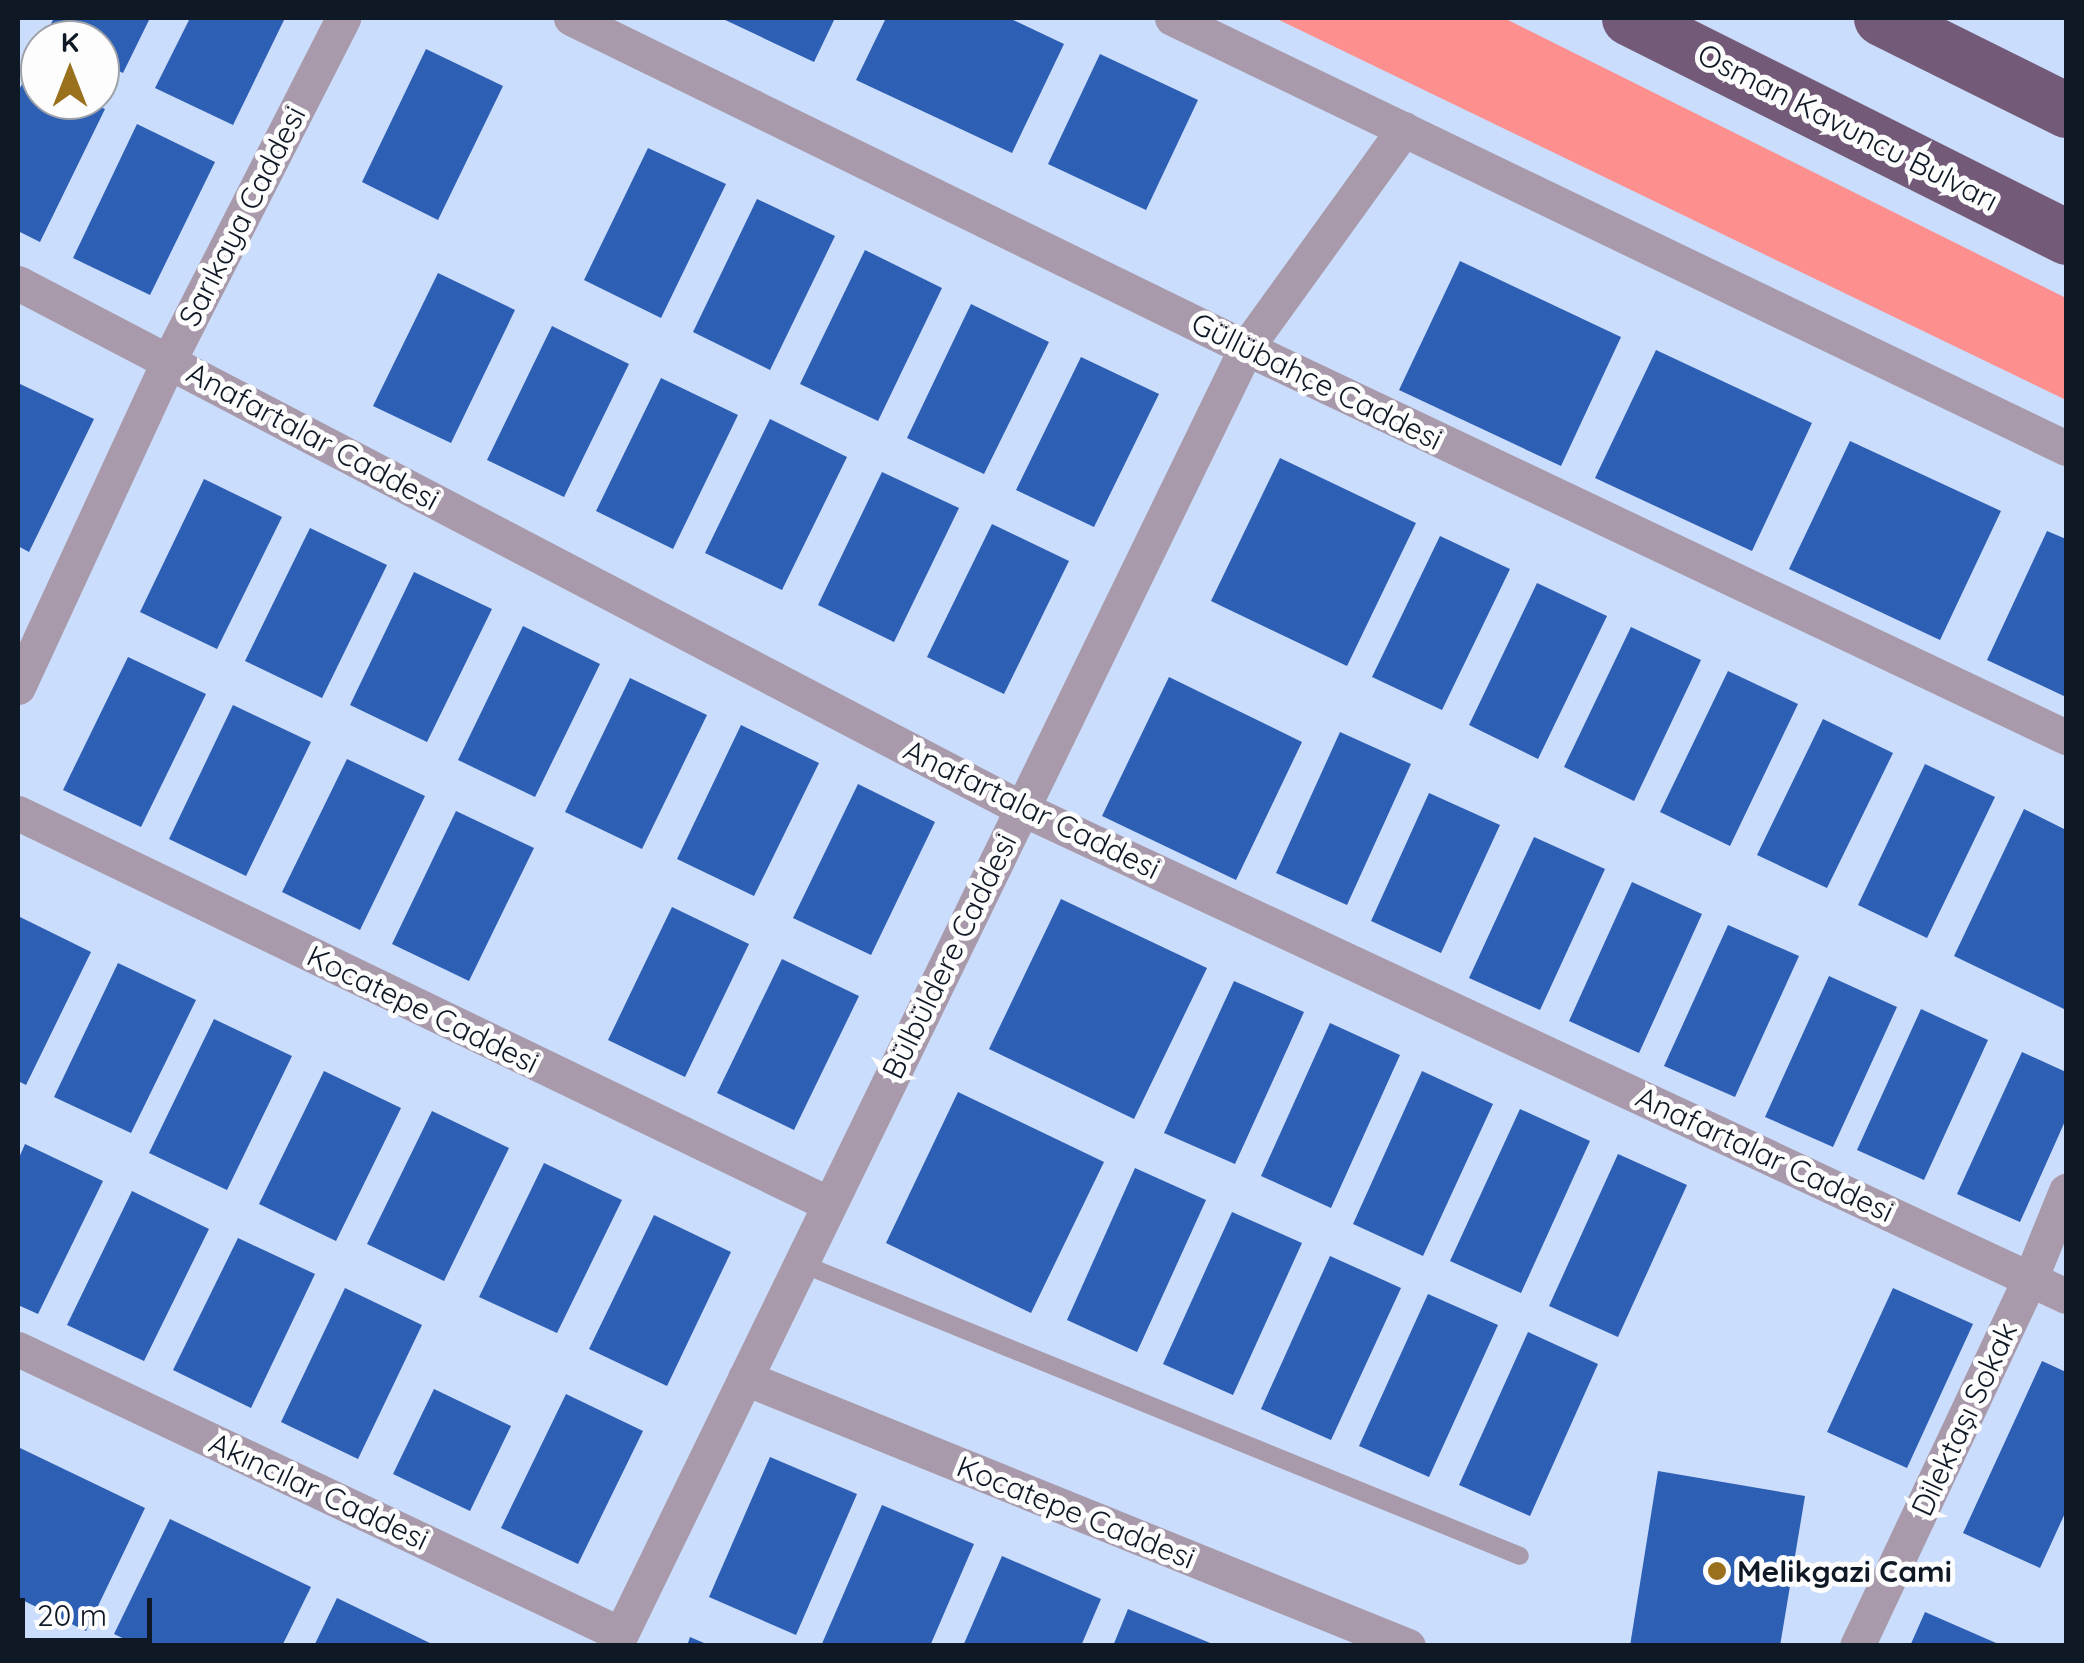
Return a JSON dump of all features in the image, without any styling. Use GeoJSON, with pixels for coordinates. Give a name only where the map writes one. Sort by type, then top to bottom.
{"type":"FeatureCollection","features":[{"type":"Feature","properties":{"kind":"highway","name":"Osman Kavuncu Bulvarı"},"geometry":{"type":"LineString","coordinates":[[1629,18],[2066,237]]}},
{"type":"Feature","properties":{"kind":"highway"},"geometry":{"type":"LineString","coordinates":[[1880,18],[2066,110]]}},
{"type":"Feature","properties":{"kind":"street","name":"Sarıkaya Caddesi"},"geometry":{"type":"LineString","coordinates":[[18,687],[168,360],[343,18]]}},
{"type":"Feature","properties":{"kind":"street","name":"Güllübahçe Caddesi"},"geometry":{"type":"LineString","coordinates":[[571,18],[1246,348],[2066,736]]}},
{"type":"Feature","properties":{"kind":"street"},"geometry":{"type":"LineString","coordinates":[[1172,18],[2066,448]]}},
{"type":"Feature","properties":{"kind":"street","name":"Bülbüldere Caddesi"},"geometry":{"type":"LineString","coordinates":[[618,1640],[1246,348],[1404,129]]}},
{"type":"Feature","properties":{"kind":"street","name":"Anafartalar Caddesi"},"geometry":{"type":"LineString","coordinates":[[18,283],[1021,808],[2066,1296]]}},
{"type":"Feature","properties":{"kind":"street","name":"Kocatepe Caddesi"},"geometry":{"type":"LineString","coordinates":[[18,813],[828,1204]]}},
{"type":"Feature","properties":{"kind":"street","name":"Dilektaşı Sokak"},"geometry":{"type":"LineString","coordinates":[[1857,1646],[2031,1277],[2066,1191]]}},
{"type":"Feature","properties":{"kind":"street","name":"Akıncılar Caddesi"},"geometry":{"type":"LineString","coordinates":[[18,1349],[618,1640]]}},
{"type":"Feature","properties":{"kind":"street","name":"Kocatepe Caddesi"},"geometry":{"type":"LineString","coordinates":[[745,1378],[1408,1646]]}},
{"type":"Feature","properties":{"kind":"lane"},"geometry":{"type":"LineString","coordinates":[[800,1263],[1520,1556]]}},
{"type":"Feature","properties":{"kind":"shaded area"},"geometry":{"type":"Polygon","coordinates":[[[1275,18],[1504,18],[2066,298],[2066,400],[1275,18]]]}},
{"type":"Feature","properties":{"kind":"building"},"geometry":{"type":"Polygon","coordinates":[[[150,18],[123,73],[120,20],[53,20],[150,18]]]}},
{"type":"Feature","properties":{"kind":"building"},"geometry":{"type":"Polygon","coordinates":[[[190,18],[285,18],[233,125],[155,88],[190,18]]]}},
{"type":"Feature","properties":{"kind":"building"},"geometry":{"type":"Polygon","coordinates":[[[721,18],[835,18],[814,62],[721,18]]]}},
{"type":"Feature","properties":{"kind":"building"},"geometry":{"type":"Polygon","coordinates":[[[886,18],[1009,18],[1064,44],[1012,153],[856,80],[886,18]]]}},
{"type":"Feature","properties":{"kind":"building"},"geometry":{"type":"Polygon","coordinates":[[[426,49],[503,86],[438,220],[362,182],[426,49]]]}},
{"type":"Feature","properties":{"kind":"building"},"geometry":{"type":"Polygon","coordinates":[[[1100,54],[1198,100],[1146,210],[1048,164],[1100,54]]]}},
{"type":"Feature","properties":{"kind":"building"},"geometry":{"type":"Polygon","coordinates":[[[20,88],[20,120],[100,120],[40,242],[18,231],[20,88]]]}},
{"type":"Feature","properties":{"kind":"building"},"geometry":{"type":"Polygon","coordinates":[[[137,124],[215,162],[150,295],[73,258],[137,124]]]}},
{"type":"Feature","properties":{"kind":"building"},"geometry":{"type":"Polygon","coordinates":[[[648,148],[726,184],[661,318],[584,280],[648,148]]]}},
{"type":"Feature","properties":{"kind":"building"},"geometry":{"type":"Polygon","coordinates":[[[757,199],[835,236],[770,370],[693,332],[757,199]]]}},
{"type":"Feature","properties":{"kind":"building"},"geometry":{"type":"Polygon","coordinates":[[[865,250],[942,288],[878,421],[800,384],[865,250]]]}},
{"type":"Feature","properties":{"kind":"building"},"geometry":{"type":"Polygon","coordinates":[[[1460,261],[1621,337],[1561,466],[1399,390],[1460,261]]]}},
{"type":"Feature","properties":{"kind":"building"},"geometry":{"type":"Polygon","coordinates":[[[438,273],[515,310],[451,443],[373,406],[438,273]]]}},
{"type":"Feature","properties":{"kind":"building"},"geometry":{"type":"Polygon","coordinates":[[[971,304],[1049,342],[984,474],[907,438],[971,304]]]}},
{"type":"Feature","properties":{"kind":"building"},"geometry":{"type":"Polygon","coordinates":[[[552,326],[629,364],[564,497],[487,460],[552,326]]]}},
{"type":"Feature","properties":{"kind":"building"},"geometry":{"type":"Polygon","coordinates":[[[1656,350],[1812,423],[1752,551],[1595,478],[1656,350]]]}},
{"type":"Feature","properties":{"kind":"building"},"geometry":{"type":"Polygon","coordinates":[[[1081,357],[1159,394],[1094,527],[1016,490],[1081,357]]]}},
{"type":"Feature","properties":{"kind":"building"},"geometry":{"type":"Polygon","coordinates":[[[661,378],[738,415],[673,549],[596,511],[661,378]]]}},
{"type":"Feature","properties":{"kind":"building"},"geometry":{"type":"Polygon","coordinates":[[[18,383],[94,419],[29,552],[18,546],[18,383]]]}},
{"type":"Feature","properties":{"kind":"building"},"geometry":{"type":"Polygon","coordinates":[[[770,419],[847,457],[782,590],[705,553],[770,419]]]}},
{"type":"Feature","properties":{"kind":"building"},"geometry":{"type":"Polygon","coordinates":[[[1850,441],[2001,511],[1940,640],[1789,569],[1850,441]]]}},
{"type":"Feature","properties":{"kind":"building"},"geometry":{"type":"Polygon","coordinates":[[[1280,458],[1416,523],[1347,666],[1211,601],[1280,458]]]}},
{"type":"Feature","properties":{"kind":"building"},"geometry":{"type":"Polygon","coordinates":[[[882,472],[959,508],[894,642],[818,605],[882,472]]]}},
{"type":"Feature","properties":{"kind":"building"},"geometry":{"type":"Polygon","coordinates":[[[204,479],[282,517],[217,649],[140,612],[204,479]]]}},
{"type":"Feature","properties":{"kind":"building"},"geometry":{"type":"Polygon","coordinates":[[[992,524],[1069,561],[1004,694],[927,657],[992,524]]]}},
{"type":"Feature","properties":{"kind":"building"},"geometry":{"type":"Polygon","coordinates":[[[310,528],[387,565],[322,698],[245,661],[310,528]]]}},
{"type":"Feature","properties":{"kind":"building"},"geometry":{"type":"Polygon","coordinates":[[[2047,531],[2066,539],[2066,697],[1987,660],[2047,531]]]}},
{"type":"Feature","properties":{"kind":"building"},"geometry":{"type":"Polygon","coordinates":[[[1440,536],[1510,569],[1442,710],[1372,677],[1440,536]]]}},
{"type":"Feature","properties":{"kind":"building"},"geometry":{"type":"Polygon","coordinates":[[[414,572],[492,609],[427,742],[350,705],[414,572]]]}},
{"type":"Feature","properties":{"kind":"building"},"geometry":{"type":"Polygon","coordinates":[[[1537,583],[1607,616],[1538,759],[1469,725],[1537,583]]]}},
{"type":"Feature","properties":{"kind":"building"},"geometry":{"type":"Polygon","coordinates":[[[523,626],[600,664],[535,797],[458,760],[523,626]]]}},
{"type":"Feature","properties":{"kind":"building"},"geometry":{"type":"Polygon","coordinates":[[[1631,627],[1701,660],[1634,801],[1564,767],[1631,627]]]}},
{"type":"Feature","properties":{"kind":"building"},"geometry":{"type":"Polygon","coordinates":[[[128,657],[206,694],[141,827],[63,790],[128,657]]]}},
{"type":"Feature","properties":{"kind":"building"},"geometry":{"type":"Polygon","coordinates":[[[1728,671],[1798,704],[1730,846],[1660,812],[1728,671]]]}},
{"type":"Feature","properties":{"kind":"building"},"geometry":{"type":"Polygon","coordinates":[[[1169,677],[1302,742],[1236,880],[1102,816],[1169,677]]]}},
{"type":"Feature","properties":{"kind":"building"},"geometry":{"type":"Polygon","coordinates":[[[630,678],[707,715],[642,849],[565,812],[630,678]]]}},
{"type":"Feature","properties":{"kind":"building"},"geometry":{"type":"Polygon","coordinates":[[[233,705],[311,742],[246,876],[169,839],[233,705]]]}},
{"type":"Feature","properties":{"kind":"building"},"geometry":{"type":"Polygon","coordinates":[[[1823,719],[1893,753],[1827,888],[1757,855],[1823,719]]]}},
{"type":"Feature","properties":{"kind":"building"},"geometry":{"type":"Polygon","coordinates":[[[741,725],[819,763],[754,896],[677,859],[741,725]]]}},
{"type":"Feature","properties":{"kind":"building"},"geometry":{"type":"Polygon","coordinates":[[[1340,732],[1411,764],[1347,905],[1276,873],[1340,732]]]}},
{"type":"Feature","properties":{"kind":"building"},"geometry":{"type":"Polygon","coordinates":[[[347,759],[425,796],[360,930],[282,892],[347,759]]]}},
{"type":"Feature","properties":{"kind":"building"},"geometry":{"type":"Polygon","coordinates":[[[1925,764],[1995,797],[1927,938],[1858,905],[1925,764]]]}},
{"type":"Feature","properties":{"kind":"building"},"geometry":{"type":"Polygon","coordinates":[[[858,784],[935,822],[871,955],[793,918],[858,784]]]}},
{"type":"Feature","properties":{"kind":"building"},"geometry":{"type":"Polygon","coordinates":[[[1429,793],[1500,825],[1441,953],[1371,921],[1429,793]]]}},
{"type":"Feature","properties":{"kind":"building"},"geometry":{"type":"Polygon","coordinates":[[[2024,809],[2066,830],[2066,1010],[1954,956],[2024,809]]]}},
{"type":"Feature","properties":{"kind":"building"},"geometry":{"type":"Polygon","coordinates":[[[456,811],[534,848],[469,981],[392,944],[456,811]]]}},
{"type":"Feature","properties":{"kind":"building"},"geometry":{"type":"Polygon","coordinates":[[[1534,837],[1605,869],[1540,1010],[1469,978],[1534,837]]]}},
{"type":"Feature","properties":{"kind":"building"},"geometry":{"type":"Polygon","coordinates":[[[1632,882],[1702,914],[1639,1053],[1569,1021],[1632,882]]]}},
{"type":"Feature","properties":{"kind":"building"},"geometry":{"type":"Polygon","coordinates":[[[1061,899],[1207,968],[1134,1119],[989,1049],[1061,899]]]}},
{"type":"Feature","properties":{"kind":"building"},"geometry":{"type":"Polygon","coordinates":[[[672,907],[749,944],[685,1077],[608,1040],[672,907]]]}},
{"type":"Feature","properties":{"kind":"building"},"geometry":{"type":"Polygon","coordinates":[[[18,916],[91,952],[26,1085],[18,1081],[18,916]]]}},
{"type":"Feature","properties":{"kind":"building"},"geometry":{"type":"Polygon","coordinates":[[[1728,925],[1799,956],[1735,1097],[1664,1066],[1728,925]]]}},
{"type":"Feature","properties":{"kind":"building"},"geometry":{"type":"Polygon","coordinates":[[[782,959],[859,996],[794,1130],[717,1093],[782,959]]]}},
{"type":"Feature","properties":{"kind":"building"},"geometry":{"type":"Polygon","coordinates":[[[118,963],[196,1000],[131,1133],[54,1097],[118,963]]]}},
{"type":"Feature","properties":{"kind":"building"},"geometry":{"type":"Polygon","coordinates":[[[1829,976],[1897,1007],[1833,1147],[1765,1117],[1829,976]]]}},
{"type":"Feature","properties":{"kind":"building"},"geometry":{"type":"Polygon","coordinates":[[[1234,981],[1304,1012],[1235,1164],[1164,1133],[1234,981]]]}},
{"type":"Feature","properties":{"kind":"building"},"geometry":{"type":"Polygon","coordinates":[[[1921,1009],[1988,1040],[1924,1180],[1857,1150],[1921,1009]]]}},
{"type":"Feature","properties":{"kind":"building"},"geometry":{"type":"Polygon","coordinates":[[[214,1019],[292,1056],[227,1190],[149,1153],[214,1019]]]}},
{"type":"Feature","properties":{"kind":"building"},"geometry":{"type":"Polygon","coordinates":[[[1330,1023],[1400,1055],[1331,1208],[1261,1176],[1330,1023]]]}},
{"type":"Feature","properties":{"kind":"building"},"geometry":{"type":"Polygon","coordinates":[[[2022,1052],[2066,1072],[2066,1119],[2020,1222],[1957,1194],[2022,1052]]]}},
{"type":"Feature","properties":{"kind":"building"},"geometry":{"type":"Polygon","coordinates":[[[324,1071],[401,1108],[336,1241],[259,1204],[324,1071]]]}},
{"type":"Feature","properties":{"kind":"building"},"geometry":{"type":"Polygon","coordinates":[[[1422,1071],[1493,1104],[1423,1256],[1353,1224],[1422,1071]]]}},
{"type":"Feature","properties":{"kind":"building"},"geometry":{"type":"Polygon","coordinates":[[[958,1092],[1104,1162],[1031,1313],[886,1243],[958,1092]]]}},
{"type":"Feature","properties":{"kind":"building"},"geometry":{"type":"Polygon","coordinates":[[[1520,1109],[1590,1141],[1521,1293],[1450,1261],[1520,1109]]]}},
{"type":"Feature","properties":{"kind":"building"},"geometry":{"type":"Polygon","coordinates":[[[432,1111],[509,1148],[444,1281],[367,1244],[432,1111]]]}},
{"type":"Feature","properties":{"kind":"building"},"geometry":{"type":"Polygon","coordinates":[[[25,1144],[103,1181],[38,1314],[18,1305],[18,1160],[25,1144]]]}},
{"type":"Feature","properties":{"kind":"building"},"geometry":{"type":"Polygon","coordinates":[[[1618,1154],[1687,1185],[1618,1337],[1549,1306],[1618,1154]]]}},
{"type":"Feature","properties":{"kind":"building"},"geometry":{"type":"Polygon","coordinates":[[[544,1163],[622,1200],[557,1333],[479,1297],[544,1163]]]}},
{"type":"Feature","properties":{"kind":"building"},"geometry":{"type":"Polygon","coordinates":[[[1135,1168],[1206,1200],[1137,1352],[1067,1320],[1135,1168]]]}},
{"type":"Feature","properties":{"kind":"building"},"geometry":{"type":"Polygon","coordinates":[[[132,1191],[209,1229],[144,1361],[67,1325],[132,1191]]]}},
{"type":"Feature","properties":{"kind":"building"},"geometry":{"type":"Polygon","coordinates":[[[1232,1212],[1302,1243],[1233,1395],[1163,1364],[1232,1212]]]}},
{"type":"Feature","properties":{"kind":"building"},"geometry":{"type":"Polygon","coordinates":[[[654,1215],[731,1252],[667,1386],[589,1349],[654,1215]]]}},
{"type":"Feature","properties":{"kind":"building"},"geometry":{"type":"Polygon","coordinates":[[[238,1238],[315,1274],[251,1408],[173,1370],[238,1238]]]}},
{"type":"Feature","properties":{"kind":"building"},"geometry":{"type":"Polygon","coordinates":[[[1330,1256],[1401,1288],[1331,1440],[1261,1409],[1330,1256]]]}},
{"type":"Feature","properties":{"kind":"building"},"geometry":{"type":"Polygon","coordinates":[[[345,1288],[422,1325],[358,1459],[281,1422],[345,1288]]]}},
{"type":"Feature","properties":{"kind":"building"},"geometry":{"type":"Polygon","coordinates":[[[1893,1288],[1973,1324],[1907,1468],[1827,1432],[1893,1288]]]}},
{"type":"Feature","properties":{"kind":"building"},"geometry":{"type":"Polygon","coordinates":[[[1428,1294],[1498,1325],[1429,1477],[1359,1446],[1428,1294]]]}},
{"type":"Feature","properties":{"kind":"building"},"geometry":{"type":"Polygon","coordinates":[[[1528,1332],[1598,1364],[1530,1516],[1459,1485],[1528,1332]]]}},
{"type":"Feature","properties":{"kind":"building"},"geometry":{"type":"Polygon","coordinates":[[[2042,1361],[2066,1372],[2066,1511],[2040,1568],[1963,1533],[2042,1361]]]}},
{"type":"Feature","properties":{"kind":"building"},"geometry":{"type":"Polygon","coordinates":[[[434,1389],[511,1426],[470,1511],[393,1474],[434,1389]]]}},
{"type":"Feature","properties":{"kind":"building"},"geometry":{"type":"Polygon","coordinates":[[[566,1394],[643,1431],[578,1564],[501,1528],[566,1394]]]}},
{"type":"Feature","properties":{"kind":"building"},"geometry":{"type":"Polygon","coordinates":[[[18,1447],[145,1508],[86,1631],[18,1598],[18,1447]]]}},
{"type":"Feature","properties":{"kind":"building"},"geometry":{"type":"Polygon","coordinates":[[[770,1457],[857,1494],[796,1635],[709,1597],[770,1457]]]}},
{"type":"Feature","properties":{"kind":"building","name":"Melikgazi Cami"},"geometry":{"type":"Polygon","coordinates":[[[1658,1471],[1805,1496],[1780,1646],[1630,1646],[1658,1471]]]}},
{"type":"Feature","properties":{"kind":"building"},"geometry":{"type":"Polygon","coordinates":[[[882,1505],[974,1544],[930,1646],[821,1646],[882,1505]]]}},
{"type":"Feature","properties":{"kind":"building"},"geometry":{"type":"Polygon","coordinates":[[[170,1519],[311,1587],[282,1646],[139,1646],[114,1634],[170,1519]]]}},
{"type":"Feature","properties":{"kind":"building"},"geometry":{"type":"Polygon","coordinates":[[[1002,1556],[1101,1599],[1081,1646],[963,1646],[1002,1556]]]}},
{"type":"Feature","properties":{"kind":"building"},"geometry":{"type":"Polygon","coordinates":[[[337,1598],[436,1646],[314,1646],[337,1598]]]}},
{"type":"Feature","properties":{"kind":"building"},"geometry":{"type":"Polygon","coordinates":[[[1128,1609],[1215,1645],[1215,1646],[1113,1646],[1128,1609]]]}},
{"type":"Feature","properties":{"kind":"building"},"geometry":{"type":"Polygon","coordinates":[[[1925,1612],[2003,1646],[1910,1646],[1925,1612]]]}},
{"type":"Feature","properties":{"kind":"building"},"geometry":{"type":"Polygon","coordinates":[[[690,1637],[711,1646],[687,1646],[690,1637]]]}},
{"type":"Feature","properties":{"kind":"place","name":"Melikgazi Cami"},"geometry":{"type":"Point","coordinates":[1717,1571]}}]}
